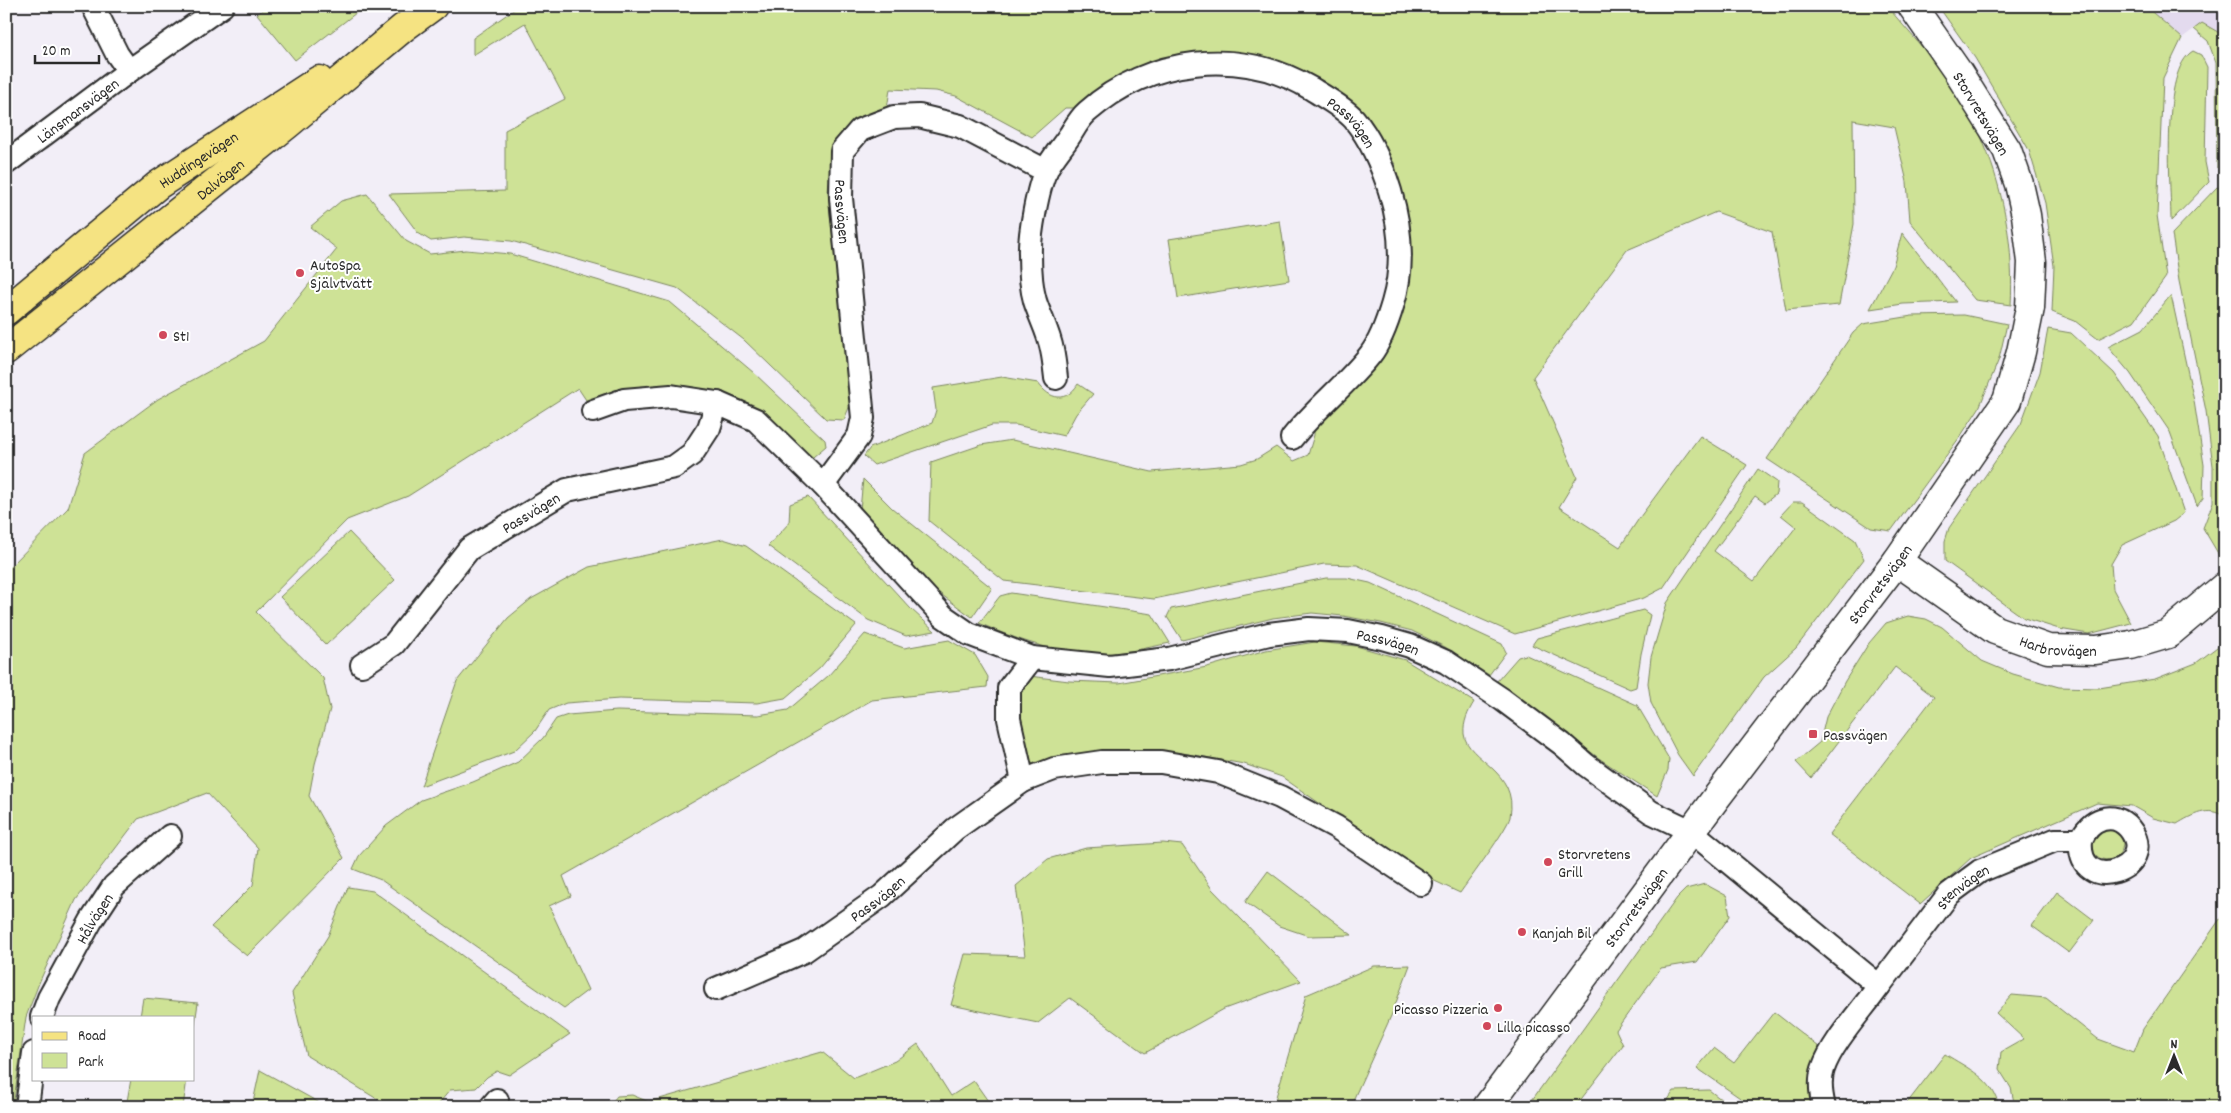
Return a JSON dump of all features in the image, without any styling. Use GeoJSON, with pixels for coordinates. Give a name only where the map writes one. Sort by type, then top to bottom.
{"type":"FeatureCollection","features":[{"type":"Feature","properties":{"kind":"main road","name":"Dalvägen"},"geometry":{"type":"LineString","coordinates":[[6,350],[288,124],[403,28],[433,6]]}},
{"type":"Feature","properties":{"kind":"main road","name":"Huddingevägen"},"geometry":{"type":"LineString","coordinates":[[6,311],[158,185],[277,105],[403,28]]}},
{"type":"Feature","properties":{"kind":"street"},"geometry":{"type":"LineString","coordinates":[[93,6],[117,54],[129,71]]}},
{"type":"Feature","properties":{"kind":"street","name":"Länsmansvägen"},"geometry":{"type":"LineString","coordinates":[[6,164],[129,71],[222,6]]}},
{"type":"Feature","properties":{"kind":"street","name":"Storvretsvägen"},"geometry":{"type":"LineString","coordinates":[[1487,1107],[1691,832],[1897,561],[2007,401],[2028,318],[2032,262],[2026,215],[2019,184],[2006,150],[1958,72],[1912,6]]}},
{"type":"Feature","properties":{"kind":"street","name":"Passvägen"},"geometry":{"type":"LineString","coordinates":[[1056,378],[1052,348],[1034,297],[1029,252],[1035,211],[1046,171],[1085,113],[1126,84],[1168,68],[1212,63],[1239,64],[1275,72],[1298,80],[1330,100],[1353,117],[1368,138],[1381,163],[1391,194],[1398,219],[1400,248],[1400,275],[1388,318],[1372,353],[1342,386],[1310,415],[1292,438]]}},
{"type":"Feature","properties":{"kind":"street","name":"Passvägen"},"geometry":{"type":"LineString","coordinates":[[823,486],[859,436],[864,418],[841,198],[842,152],[860,130],[894,117],[920,116],[960,126],[1046,171]]}},
{"type":"Feature","properties":{"kind":"street","name":"Passvägen"},"geometry":{"type":"LineString","coordinates":[[593,411],[624,400],[671,396],[717,403],[756,420],[823,486],[943,616],[969,634],[1032,658],[1110,666],[1169,659],[1269,634],[1309,629],[1348,631],[1382,638],[1410,646],[1446,662],[1503,700],[1562,744],[1586,765],[1651,812],[1691,832]]}},
{"type":"Feature","properties":{"kind":"street","name":"Passvägen"},"geometry":{"type":"LineString","coordinates":[[362,665],[394,644],[469,548],[567,490],[674,467],[692,454],[709,428],[717,403]]}},
{"type":"Feature","properties":{"kind":"street","name":"Harbrovägen"},"geometry":{"type":"LineString","coordinates":[[1897,561],[1995,630],[2048,649],[2096,650],[2131,645],[2168,634],[2224,587]]}},
{"type":"Feature","properties":{"kind":"street"},"geometry":{"type":"LineString","coordinates":[[1023,781],[1009,719],[1009,688],[1032,658]]}},
{"type":"Feature","properties":{"kind":"street","name":"Passvägen"},"geometry":{"type":"LineString","coordinates":[[716,989],[804,951],[882,896],[954,829],[1023,781],[1054,769],[1102,762],[1161,762],[1218,772],[1280,797],[1336,826],[1421,884]]}},
{"type":"Feature","properties":{"kind":"street"},"geometry":{"type":"LineString","coordinates":[[1691,832],[1879,986]]}},
{"type":"Feature","properties":{"kind":"street","name":"Hålvägen"},"geometry":{"type":"LineString","coordinates":[[42,1016],[58,981],[91,921],[114,886],[170,836]]}},
{"type":"Feature","properties":{"kind":"street","name":"Stenvägen"},"geometry":{"type":"LineString","coordinates":[[1824,1107],[1820,1094],[1823,1070],[1831,1052],[1949,894],[1980,871],[2055,840],[2081,840]]}},
{"type":"Feature","properties":{"kind":"street"},"geometry":{"type":"LineString","coordinates":[[27,1107],[32,1068]]}},
{"type":"Feature","properties":{"kind":"shaded area"},"geometry":{"type":"Polygon","coordinates":[[[2145,6],[2225,6],[2225,36],[2202,23],[2182,38],[2145,6]]]}},
{"type":"Feature","properties":{"kind":"green space"},"geometry":{"type":"Polygon","coordinates":[[[268,6],[365,6],[295,60],[257,14],[268,6]]]}},
{"type":"Feature","properties":{"kind":"green space"},"geometry":{"type":"Polygon","coordinates":[[[519,6],[1887,6],[1943,74],[1968,113],[1984,144],[2003,203],[2011,264],[2011,305],[1975,300],[1910,221],[1907,182],[1894,127],[1853,120],[1854,224],[1839,305],[1786,310],[1772,232],[1716,212],[1627,250],[1533,377],[1577,477],[1559,507],[1620,547],[1700,436],[1747,465],[1663,588],[1644,598],[1515,634],[1357,565],[1324,564],[1154,599],[1004,581],[929,521],[931,462],[981,445],[1012,440],[1152,472],[1241,464],[1257,459],[1276,447],[1294,461],[1308,455],[1314,435],[1314,425],[1409,279],[1411,242],[1395,164],[1356,110],[1305,74],[1276,61],[1239,54],[1080,108],[1065,108],[1032,137],[956,96],[936,91],[890,89],[887,109],[831,149],[828,193],[850,405],[844,420],[826,419],[744,340],[677,288],[511,241],[464,237],[431,241],[418,233],[389,194],[505,191],[505,130],[565,99],[525,23],[473,55],[473,38],[519,6]]]}},
{"type":"Feature","properties":{"kind":"green space"},"geometry":{"type":"Polygon","coordinates":[[[1938,6],[2145,6],[2182,38],[2163,78],[2157,215],[2166,277],[2134,321],[2098,339],[2075,321],[2052,312],[2054,266],[2045,203],[2029,150],[1975,58],[1938,6]]]}},
{"type":"Feature","properties":{"kind":"green space"},"geometry":{"type":"Polygon","coordinates":[[[2202,23],[2225,36],[2225,130],[2217,168],[2216,63],[2208,41],[2194,29],[2202,23]]]}},
{"type":"Feature","properties":{"kind":"green space"},"geometry":{"type":"Polygon","coordinates":[[[2193,51],[2201,55],[2207,67],[2205,162],[2209,182],[2171,221],[2169,156],[2172,103],[2176,80],[2183,62],[2193,51]]]}},
{"type":"Feature","properties":{"kind":"green space"},"geometry":{"type":"Polygon","coordinates":[[[2217,187],[2225,190],[2219,200],[2220,275],[2225,343],[2225,547],[2219,555],[2203,528],[2213,502],[2213,466],[2206,411],[2179,281],[2172,234],[2217,187]]]}},
{"type":"Feature","properties":{"kind":"green space"},"geometry":{"type":"Polygon","coordinates":[[[367,194],[406,241],[430,254],[466,250],[510,254],[670,302],[754,373],[825,440],[826,446],[807,462],[760,412],[742,400],[720,394],[588,403],[578,388],[408,496],[347,520],[256,612],[323,678],[330,709],[315,764],[309,796],[344,858],[247,956],[211,927],[253,885],[258,848],[207,793],[138,819],[76,900],[26,1017],[13,1107],[6,1107],[6,571],[68,508],[85,453],[158,399],[264,341],[337,249],[310,227],[341,201],[367,194]]]}},
{"type":"Feature","properties":{"kind":"green space"},"geometry":{"type":"Polygon","coordinates":[[[1280,221],[1289,280],[1178,298],[1169,239],[1280,221]]]}},
{"type":"Feature","properties":{"kind":"green space"},"geometry":{"type":"Polygon","coordinates":[[[1902,233],[1956,302],[1903,304],[1870,309],[1893,266],[1902,233]]]}},
{"type":"Feature","properties":{"kind":"green space"},"geometry":{"type":"Polygon","coordinates":[[[2171,295],[2194,401],[2204,465],[2203,498],[2197,506],[2170,432],[2130,373],[2108,347],[2143,329],[2171,295]]]}},
{"type":"Feature","properties":{"kind":"green space"},"geometry":{"type":"Polygon","coordinates":[[[1964,315],[2007,324],[1999,359],[1979,408],[1891,531],[1871,528],[1767,459],[1853,333],[1863,324],[1912,316],[1964,315]]]}},
{"type":"Feature","properties":{"kind":"green space"},"geometry":{"type":"Polygon","coordinates":[[[2048,329],[2071,333],[2114,373],[2158,436],[2184,513],[2174,521],[2122,545],[2111,564],[2113,589],[2131,623],[2089,634],[2059,629],[2024,618],[1945,561],[1945,541],[1949,528],[2021,424],[2040,372],[2048,329]]]}},
{"type":"Feature","properties":{"kind":"green space"},"geometry":{"type":"Polygon","coordinates":[[[1002,377],[1038,383],[1048,393],[1058,397],[1068,394],[1078,384],[1093,394],[1076,414],[1064,436],[1016,425],[992,425],[874,465],[864,456],[870,448],[932,423],[936,410],[933,388],[1002,377]]]}},
{"type":"Feature","properties":{"kind":"green space"},"geometry":{"type":"Polygon","coordinates":[[[1758,469],[1777,482],[1776,494],[1765,503],[1755,496],[1714,551],[1754,581],[1796,527],[1781,515],[1793,502],[1802,502],[1855,540],[1864,559],[1796,648],[1764,677],[1693,776],[1678,755],[1651,703],[1648,683],[1651,657],[1667,603],[1758,469]]]}},
{"type":"Feature","properties":{"kind":"green space"},"geometry":{"type":"Polygon","coordinates":[[[863,479],[892,508],[992,588],[972,617],[935,590],[860,510],[863,479]]]}},
{"type":"Feature","properties":{"kind":"green space"},"geometry":{"type":"Polygon","coordinates":[[[808,497],[911,609],[935,631],[906,636],[868,620],[768,546],[789,523],[790,504],[808,497]]]}},
{"type":"Feature","properties":{"kind":"green space"},"geometry":{"type":"Polygon","coordinates":[[[349,532],[395,580],[326,645],[280,597],[349,532]]]}},
{"type":"Feature","properties":{"kind":"green space"},"geometry":{"type":"Polygon","coordinates":[[[723,539],[746,546],[856,625],[820,668],[785,698],[757,703],[619,699],[566,703],[549,710],[535,731],[514,751],[421,786],[457,681],[508,618],[531,599],[589,567],[723,539]]]}},
{"type":"Feature","properties":{"kind":"green space"},"geometry":{"type":"Polygon","coordinates":[[[1326,578],[1347,578],[1370,583],[1502,644],[1506,652],[1489,675],[1445,647],[1412,631],[1343,616],[1312,613],[1273,618],[1182,640],[1167,617],[1171,609],[1326,578]]]}},
{"type":"Feature","properties":{"kind":"green space"},"geometry":{"type":"Polygon","coordinates":[[[1011,593],[1152,614],[1170,643],[1115,653],[1081,653],[1036,644],[979,623],[1000,596],[1011,593]]]}},
{"type":"Feature","properties":{"kind":"green space"},"geometry":{"type":"Polygon","coordinates":[[[1643,610],[1650,615],[1636,687],[1630,689],[1532,645],[1537,638],[1643,610]]]}},
{"type":"Feature","properties":{"kind":"green space"},"geometry":{"type":"Polygon","coordinates":[[[1908,616],[1926,619],[1942,627],[1982,661],[2013,674],[2059,687],[2099,688],[2155,679],[2196,663],[2225,641],[2225,817],[2219,813],[2207,812],[2195,815],[2177,824],[2153,818],[2132,806],[2097,803],[1971,858],[1920,904],[1829,834],[1934,697],[1895,667],[1811,778],[1796,762],[1820,742],[1826,717],[1845,681],[1869,643],[1886,623],[1908,616]]]}},
{"type":"Feature","properties":{"kind":"green space"},"geometry":{"type":"Polygon","coordinates":[[[865,634],[904,648],[949,640],[975,655],[988,677],[987,687],[872,700],[563,876],[571,896],[549,906],[588,990],[564,1008],[381,880],[353,869],[359,856],[386,826],[421,800],[473,782],[518,762],[543,738],[556,719],[568,715],[617,711],[758,715],[788,710],[828,676],[865,634]]]}},
{"type":"Feature","properties":{"kind":"green space"},"geometry":{"type":"Polygon","coordinates":[[[1315,642],[1356,646],[1405,660],[1474,702],[1466,717],[1464,734],[1467,743],[1474,752],[1492,768],[1507,788],[1511,801],[1510,817],[1496,842],[1460,893],[1422,875],[1282,777],[1244,764],[1182,753],[1102,753],[1044,766],[1032,764],[1019,731],[1017,720],[1018,698],[1029,676],[1069,681],[1119,683],[1207,667],[1266,650],[1315,642]]]}},
{"type":"Feature","properties":{"kind":"green space"},"geometry":{"type":"Polygon","coordinates":[[[1526,655],[1637,705],[1669,759],[1668,770],[1657,796],[1600,759],[1497,681],[1518,657],[1526,655]]]}},
{"type":"Feature","properties":{"kind":"green space"},"geometry":{"type":"Polygon","coordinates":[[[2107,828],[2113,829],[2118,833],[2122,838],[2122,850],[2118,855],[2113,859],[2107,860],[2101,859],[2096,855],[2092,850],[2091,844],[2092,838],[2096,833],[2101,829],[2107,828]]]}},
{"type":"Feature","properties":{"kind":"green space"},"geometry":{"type":"Polygon","coordinates":[[[1163,843],[1182,845],[1212,889],[1301,981],[1224,1009],[1145,1053],[1070,998],[1038,1023],[951,1005],[965,954],[1025,956],[1016,886],[1048,859],[1086,848],[1163,843]]]}},
{"type":"Feature","properties":{"kind":"green space"},"geometry":{"type":"Polygon","coordinates":[[[1268,871],[1352,935],[1309,936],[1279,926],[1245,902],[1268,871]]]}},
{"type":"Feature","properties":{"kind":"green space"},"geometry":{"type":"Polygon","coordinates":[[[1705,884],[1727,896],[1730,916],[1697,962],[1661,968],[1616,1030],[1623,1045],[1575,1107],[1527,1107],[1677,898],[1686,889],[1705,884]]]}},
{"type":"Feature","properties":{"kind":"green space"},"geometry":{"type":"Polygon","coordinates":[[[348,887],[373,891],[570,1034],[509,1075],[497,1071],[487,1077],[476,1088],[450,1090],[436,1107],[390,1107],[307,1056],[292,993],[328,936],[348,887]]]}},
{"type":"Feature","properties":{"kind":"green space"},"geometry":{"type":"Polygon","coordinates":[[[2057,892],[2094,920],[2069,953],[2032,926],[2057,892]]]}},
{"type":"Feature","properties":{"kind":"green space"},"geometry":{"type":"Polygon","coordinates":[[[2225,912],[2225,1107],[2015,1107],[2011,1088],[1999,1069],[2001,1052],[2024,1039],[1996,1013],[2012,995],[2046,998],[2098,1039],[2134,1052],[2143,1029],[2225,912]]]}},
{"type":"Feature","properties":{"kind":"green space"},"geometry":{"type":"Polygon","coordinates":[[[1410,965],[1391,1016],[1350,1107],[1273,1107],[1306,995],[1374,966],[1410,965]]]}},
{"type":"Feature","properties":{"kind":"green space"},"geometry":{"type":"Polygon","coordinates":[[[143,998],[198,1003],[195,1023],[195,1016],[140,1016],[143,998]]]}},
{"type":"Feature","properties":{"kind":"green space"},"geometry":{"type":"Polygon","coordinates":[[[1774,1012],[1819,1047],[1814,1066],[1814,1107],[1753,1107],[1697,1068],[1714,1048],[1734,1063],[1774,1012]]]}},
{"type":"Feature","properties":{"kind":"green space"},"geometry":{"type":"Polygon","coordinates":[[[918,1044],[951,1096],[974,1081],[988,1101],[979,1107],[608,1107],[617,1096],[632,1095],[649,1102],[822,1052],[854,1078],[895,1061],[918,1044]]]}},
{"type":"Feature","properties":{"kind":"green space"},"geometry":{"type":"Polygon","coordinates":[[[1945,1054],[1986,1082],[1992,1089],[1999,1107],[1904,1107],[1945,1054]]]}},
{"type":"Feature","properties":{"kind":"green space"},"geometry":{"type":"Polygon","coordinates":[[[260,1070],[327,1107],[252,1107],[260,1070]]]}},
{"type":"Feature","properties":{"kind":"green space"},"geometry":{"type":"Polygon","coordinates":[[[131,1080],[187,1080],[183,1107],[126,1107],[131,1080]]]}},
{"type":"Feature","properties":{"kind":"green space"},"geometry":{"type":"Polygon","coordinates":[[[1709,1090],[1731,1107],[1663,1107],[1674,1091],[1709,1090]]]}},
{"type":"Feature","properties":{"kind":"place","name":"AutoSpa Självtvätt"},"geometry":{"type":"Point","coordinates":[300,273]}},
{"type":"Feature","properties":{"kind":"place","name":"St1"},"geometry":{"type":"Point","coordinates":[163,335]}},
{"type":"Feature","properties":{"kind":"place","name":"Passvägen"},"geometry":{"type":"Point","coordinates":[1813,734]}},
{"type":"Feature","properties":{"kind":"place","name":"Storvretens Grill"},"geometry":{"type":"Point","coordinates":[1548,862]}},
{"type":"Feature","properties":{"kind":"place","name":"Kanjah Bil"},"geometry":{"type":"Point","coordinates":[1522,932]}},
{"type":"Feature","properties":{"kind":"place","name":"Picasso Pizzeria"},"geometry":{"type":"Point","coordinates":[1498,1008]}},
{"type":"Feature","properties":{"kind":"place","name":"Lilla picasso"},"geometry":{"type":"Point","coordinates":[1487,1026]}}]}
